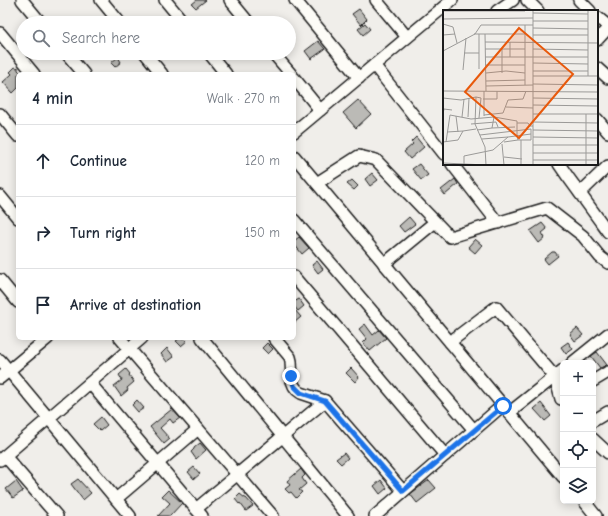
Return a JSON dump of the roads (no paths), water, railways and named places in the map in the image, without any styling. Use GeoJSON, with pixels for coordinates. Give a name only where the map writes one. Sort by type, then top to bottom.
{"type":"FeatureCollection","features":[{"type":"Feature","properties":{"kind":"street"},"geometry":{"type":"LineString","coordinates":[[22,0],[35,16]]}},
{"type":"Feature","properties":{"kind":"street"},"geometry":{"type":"LineString","coordinates":[[101,0],[114,16]]}},
{"type":"Feature","properties":{"kind":"street"},"geometry":{"type":"LineString","coordinates":[[165,0],[178,16]]}},
{"type":"Feature","properties":{"kind":"street"},"geometry":{"type":"LineString","coordinates":[[230,0],[243,16]]}},
{"type":"Feature","properties":{"kind":"street"},"geometry":{"type":"LineString","coordinates":[[295,0],[359,78]]}},
{"type":"Feature","properties":{"kind":"street"},"geometry":{"type":"LineString","coordinates":[[376,0],[407,37]]}},
{"type":"Feature","properties":{"kind":"street"},"geometry":{"type":"LineString","coordinates":[[296,130],[452,0]]}},
{"type":"Feature","properties":{"kind":"street"},"geometry":{"type":"LineString","coordinates":[[495,0],[496,10]]}},
{"type":"Feature","properties":{"kind":"street"},"geometry":{"type":"LineString","coordinates":[[498,10],[513,0]]}},
{"type":"Feature","properties":{"kind":"street"},"geometry":{"type":"LineString","coordinates":[[527,0],[537,10]]}},
{"type":"Feature","properties":{"kind":"street"},"geometry":{"type":"LineString","coordinates":[[579,0],[589,10]]}},
{"type":"Feature","properties":{"kind":"street"},"geometry":{"type":"LineString","coordinates":[[598,18],[608,27],[598,39]]}},
{"type":"Feature","properties":{"kind":"street"},"geometry":{"type":"LineString","coordinates":[[0,33],[16,52]]}},
{"type":"Feature","properties":{"kind":"street"},"geometry":{"type":"LineString","coordinates":[[22,60],[32,72]]}},
{"type":"Feature","properties":{"kind":"street"},"geometry":{"type":"LineString","coordinates":[[72,60],[82,72]]}},
{"type":"Feature","properties":{"kind":"street"},"geometry":{"type":"LineString","coordinates":[[154,60],[161,72]]}},
{"type":"Feature","properties":{"kind":"street"},"geometry":{"type":"LineString","coordinates":[[215,60],[224,72]]}},
{"type":"Feature","properties":{"kind":"street"},"geometry":{"type":"LineString","coordinates":[[280,60],[289,72]]}},
{"type":"Feature","properties":{"kind":"street"},"geometry":{"type":"LineString","coordinates":[[374,65],[443,153]]}},
{"type":"Feature","properties":{"kind":"street"},"geometry":{"type":"LineString","coordinates":[[598,69],[608,78]]}},
{"type":"Feature","properties":{"kind":"street"},"geometry":{"type":"LineString","coordinates":[[296,80],[320,110]]}},
{"type":"Feature","properties":{"kind":"street"},"geometry":{"type":"LineString","coordinates":[[0,114],[16,134]]}},
{"type":"Feature","properties":{"kind":"street"},"geometry":{"type":"LineString","coordinates":[[317,183],[359,156],[376,160],[450,237],[547,208],[583,236],[600,257],[608,263]]}},
{"type":"Feature","properties":{"kind":"street"},"geometry":{"type":"LineString","coordinates":[[296,158],[560,472]]}},
{"type":"Feature","properties":{"kind":"street"},"geometry":{"type":"LineString","coordinates":[[453,165],[498,223]]}},
{"type":"Feature","properties":{"kind":"street"},"geometry":{"type":"LineString","coordinates":[[560,165],[608,232]]}},
{"type":"Feature","properties":{"kind":"street"},"geometry":{"type":"LineString","coordinates":[[580,193],[608,166]]}},
{"type":"Feature","properties":{"kind":"street"},"geometry":{"type":"LineString","coordinates":[[0,196],[16,216]]}},
{"type":"Feature","properties":{"kind":"street"},"geometry":{"type":"LineString","coordinates":[[296,222],[474,430]]}},
{"type":"Feature","properties":{"kind":"street"},"geometry":{"type":"LineString","coordinates":[[384,264],[435,222]]}},
{"type":"Feature","properties":{"kind":"street"},"geometry":{"type":"LineString","coordinates":[[296,279],[445,455]]}},
{"type":"Feature","properties":{"kind":"street"},"geometry":{"type":"LineString","coordinates":[[0,280],[16,300]]}},
{"type":"Feature","properties":{"kind":"street"},"geometry":{"type":"LineString","coordinates":[[450,342],[496,308],[559,373],[562,396]]}},
{"type":"Feature","properties":{"kind":"street"},"geometry":{"type":"LineString","coordinates":[[576,360],[608,334]]}},
{"type":"Feature","properties":{"kind":"street"},"geometry":{"type":"LineString","coordinates":[[0,378],[46,340]]}},
{"type":"Feature","properties":{"kind":"street"},"geometry":{"type":"LineString","coordinates":[[122,340],[273,516]]}},
{"type":"Feature","properties":{"kind":"street"},"geometry":{"type":"LineString","coordinates":[[57,516],[3,458],[140,340]]}},
{"type":"Feature","properties":{"kind":"street"},"geometry":{"type":"LineString","coordinates":[[204,340],[348,516]]}},
{"type":"Feature","properties":{"kind":"street"},"geometry":{"type":"LineString","coordinates":[[276,340],[290,357],[292,381],[294,386],[301,393],[325,401],[403,491]]}},
{"type":"Feature","properties":{"kind":"street"},"geometry":{"type":"LineString","coordinates":[[0,360],[130,516]]}},
{"type":"Feature","properties":{"kind":"street"},"geometry":{"type":"LineString","coordinates":[[596,379],[608,372]]}},
{"type":"Feature","properties":{"kind":"street"},"geometry":{"type":"LineString","coordinates":[[375,516],[474,430],[559,373]]}},
{"type":"Feature","properties":{"kind":"street"},"geometry":{"type":"LineString","coordinates":[[90,383],[199,513],[238,475],[325,401]]}},
{"type":"Feature","properties":{"kind":"street"},"geometry":{"type":"LineString","coordinates":[[596,419],[608,412]]}},
{"type":"Feature","properties":{"kind":"street"},"geometry":{"type":"LineString","coordinates":[[116,499],[198,429]]}},
{"type":"Feature","properties":{"kind":"street"},"geometry":{"type":"LineString","coordinates":[[596,442],[608,453]]}},
{"type":"Feature","properties":{"kind":"street"},"geometry":{"type":"LineString","coordinates":[[586,504],[596,516]]}}]}
